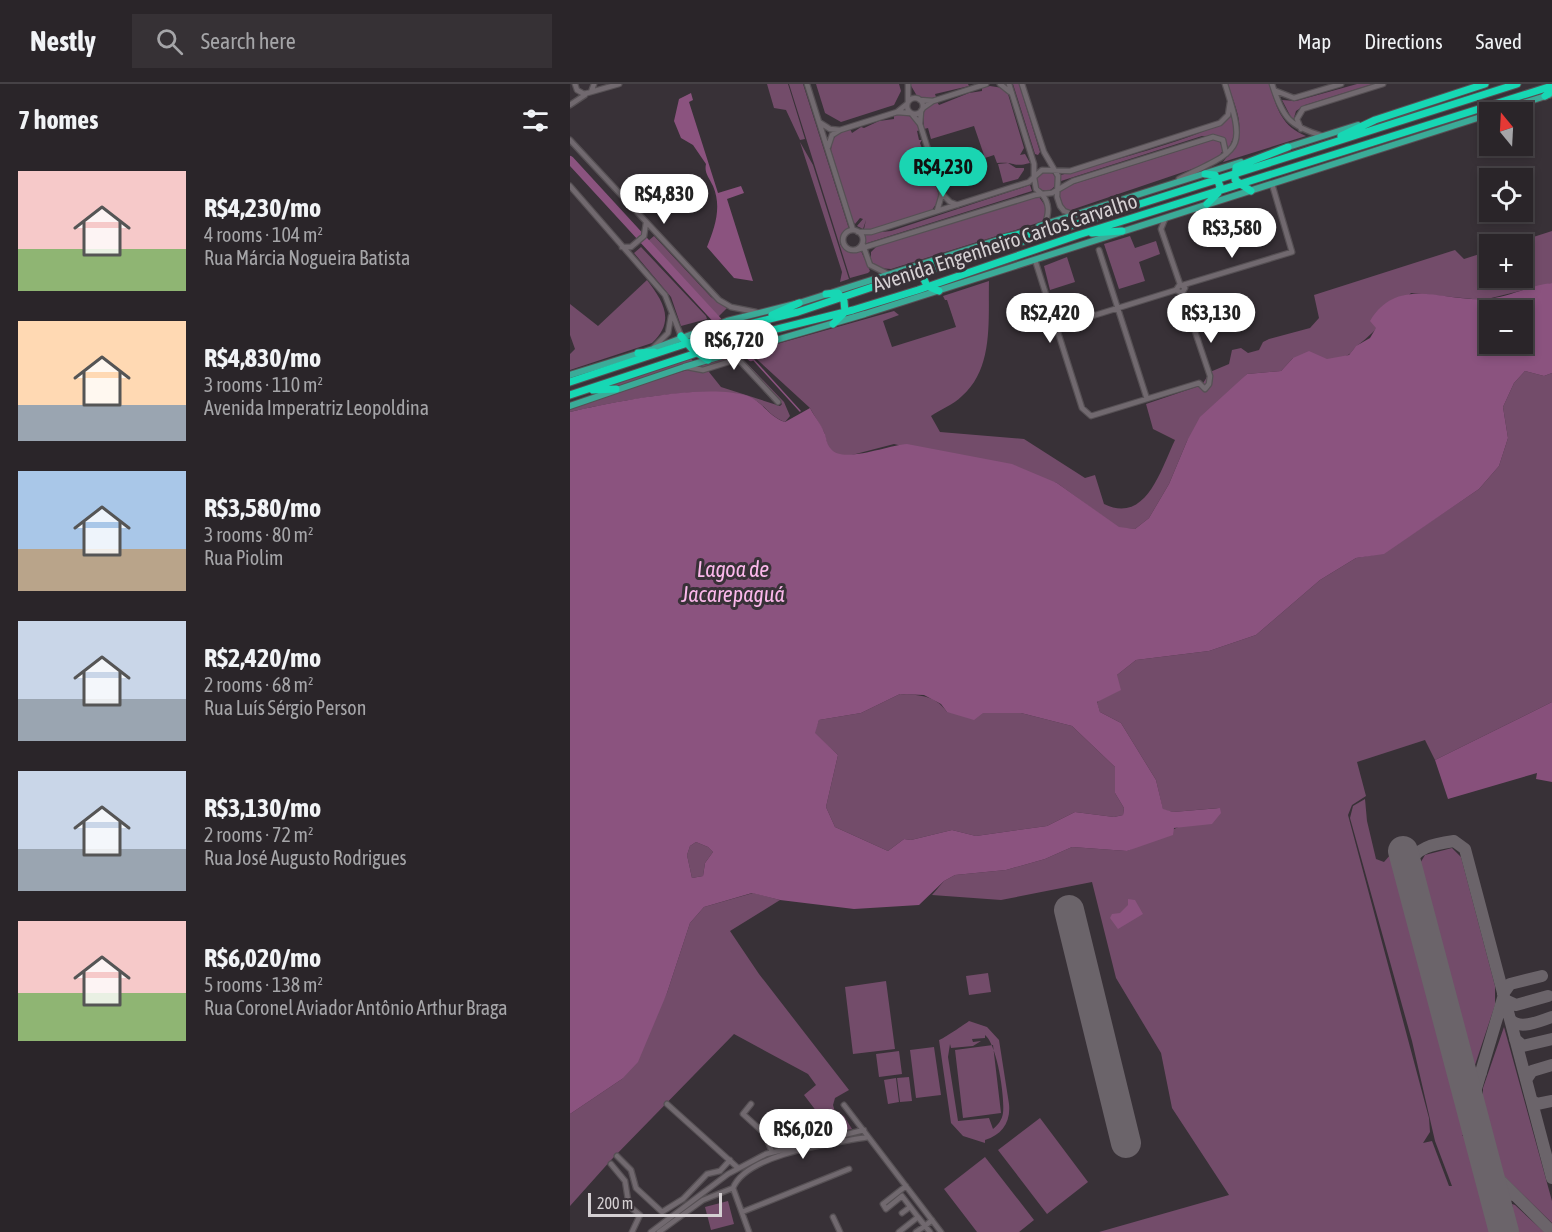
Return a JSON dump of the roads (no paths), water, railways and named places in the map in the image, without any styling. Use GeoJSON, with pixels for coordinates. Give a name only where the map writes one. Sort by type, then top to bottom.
{"type":"FeatureCollection","features":[{"type":"Feature","properties":{"kind":"highway","name":"Avenida Engenheiro Carlos Carvalho"},"geometry":{"type":"LineString","coordinates":[[1375,120],[1485,84]]}},
{"type":"Feature","properties":{"kind":"highway","name":"Avenida Engenheiro Carlos Carvalho"},"geometry":{"type":"LineString","coordinates":[[570,382],[712,334],[807,310],[1517,84]]}},
{"type":"Feature","properties":{"kind":"highway","name":"Avenida Engenheiro Carlos Carvalho"},"geometry":{"type":"LineString","coordinates":[[570,395],[743,337],[845,312],[1078,235],[1552,86]]}},
{"type":"Feature","properties":{"kind":"highway"},"geometry":{"type":"LineString","coordinates":[[1436,100],[1446,101],[1486,94]]}},
{"type":"Feature","properties":{"kind":"highway"},"geometry":{"type":"LineString","coordinates":[[1320,147],[1375,120]]}},
{"type":"Feature","properties":{"kind":"highway"},"geometry":{"type":"LineString","coordinates":[[1251,190],[1238,184],[1234,175],[1239,165],[1288,147]]}},
{"type":"Feature","properties":{"kind":"highway"},"geometry":{"type":"LineString","coordinates":[[1205,174],[1213,174],[1219,180],[1220,190],[1207,204]]}},
{"type":"Feature","properties":{"kind":"highway"},"geometry":{"type":"LineString","coordinates":[[1003,238],[1129,207]]}},
{"type":"Feature","properties":{"kind":"highway"},"geometry":{"type":"LineString","coordinates":[[1078,235],[1122,231]]}},
{"type":"Feature","properties":{"kind":"highway"},"geometry":{"type":"LineString","coordinates":[[939,259],[925,271],[923,280],[927,286],[939,291]]}},
{"type":"Feature","properties":{"kind":"highway"},"geometry":{"type":"LineString","coordinates":[[826,294],[837,293],[842,297],[845,312],[833,324]]}},
{"type":"Feature","properties":{"kind":"highway"},"geometry":{"type":"LineString","coordinates":[[758,321],[799,303]]}},
{"type":"Feature","properties":{"kind":"highway"},"geometry":{"type":"LineString","coordinates":[[681,336],[696,353],[708,360]]}},
{"type":"Feature","properties":{"kind":"highway"},"geometry":{"type":"LineString","coordinates":[[638,353],[674,348]]}},
{"type":"Feature","properties":{"kind":"highway"},"geometry":{"type":"LineString","coordinates":[[584,390],[616,389]]}},
{"type":"Feature","properties":{"kind":"main road"},"geometry":{"type":"LineString","coordinates":[[1526,102],[1550,94]]}},
{"type":"Feature","properties":{"kind":"main road","name":"Avenida Engenheiro Carlos Carvalho"},"geometry":{"type":"LineString","coordinates":[[570,406],[684,367],[939,291],[1479,118]]}},
{"type":"Feature","properties":{"kind":"main road","name":"Avenida Engenheiro Carlos Carvalho"},"geometry":{"type":"LineString","coordinates":[[570,375],[652,349],[707,327],[799,303],[1375,120]]}},
{"type":"Feature","properties":{"kind":"street"},"geometry":{"type":"LineString","coordinates":[[570,87],[575,84],[579,92],[589,93]]}},
{"type":"Feature","properties":{"kind":"street"},"geometry":{"type":"LineString","coordinates":[[589,93],[594,84]]}},
{"type":"Feature","properties":{"kind":"street"},"geometry":{"type":"LineString","coordinates":[[570,105],[589,93],[619,84]]}},
{"type":"Feature","properties":{"kind":"street"},"geometry":{"type":"LineString","coordinates":[[807,84],[827,150],[867,260],[873,269],[888,274]]}},
{"type":"Feature","properties":{"kind":"street"},"geometry":{"type":"LineString","coordinates":[[827,150],[832,135],[840,130],[897,112],[911,113],[933,101],[986,84]]}},
{"type":"Feature","properties":{"kind":"street"},"geometry":{"type":"LineString","coordinates":[[1000,84],[1012,95]]}},
{"type":"Feature","properties":{"kind":"street"},"geometry":{"type":"LineString","coordinates":[[1009,84],[1032,155],[1036,189],[1042,194],[1049,209],[1046,225]]}},
{"type":"Feature","properties":{"kind":"street"},"geometry":{"type":"LineString","coordinates":[[1022,84],[1044,152],[1058,176],[1057,197],[1062,209],[1075,215]]}},
{"type":"Feature","properties":{"kind":"street"},"geometry":{"type":"LineString","coordinates":[[1167,185],[1226,154],[1234,146],[1238,133],[1236,116],[1225,84]]}},
{"type":"Feature","properties":{"kind":"street"},"geometry":{"type":"LineString","coordinates":[[1273,86],[1281,95],[1294,98],[1341,84]]}},
{"type":"Feature","properties":{"kind":"street"},"geometry":{"type":"LineString","coordinates":[[1301,129],[1297,119],[1303,109],[1383,84]]}},
{"type":"Feature","properties":{"kind":"street"},"geometry":{"type":"LineString","coordinates":[[1464,91],[1471,84]]}},
{"type":"Feature","properties":{"kind":"street"},"geometry":{"type":"LineString","coordinates":[[908,86],[919,100],[922,109],[921,124],[942,194],[941,202],[935,212]]}},
{"type":"Feature","properties":{"kind":"street"},"geometry":{"type":"LineString","coordinates":[[908,86],[908,103],[911,113],[921,124]]}},
{"type":"Feature","properties":{"kind":"street"},"geometry":{"type":"LineString","coordinates":[[1273,86],[1285,116],[1301,129],[1323,136]]}},
{"type":"Feature","properties":{"kind":"street"},"geometry":{"type":"LineString","coordinates":[[897,112],[908,103],[919,100],[933,101]]}},
{"type":"Feature","properties":{"kind":"street"},"geometry":{"type":"LineString","coordinates":[[1226,154],[1223,140],[1212,137],[1058,188],[1052,193],[1024,197],[880,242],[863,245],[856,250],[850,250],[843,243],[845,234],[855,231],[871,232],[1021,186],[1042,170],[1070,171],[1220,123],[1228,115],[1230,102]]}},
{"type":"Feature","properties":{"kind":"street"},"geometry":{"type":"LineString","coordinates":[[819,122],[830,129],[840,130]]}},
{"type":"Feature","properties":{"kind":"street"},"geometry":{"type":"LineString","coordinates":[[570,140],[719,300],[740,310],[759,313]]}},
{"type":"Feature","properties":{"kind":"street"},"geometry":{"type":"LineString","coordinates":[[1032,155],[1038,157],[1044,152]]}},
{"type":"Feature","properties":{"kind":"street"},"geometry":{"type":"LineString","coordinates":[[1056,327],[1176,290],[1182,284],[1290,254],[1293,250],[1272,184]]}},
{"type":"Feature","properties":{"kind":"street"},"geometry":{"type":"LineString","coordinates":[[570,186],[665,296],[681,336]]}},
{"type":"Feature","properties":{"kind":"street"},"geometry":{"type":"LineString","coordinates":[[942,194],[950,202],[958,205]]}},
{"type":"Feature","properties":{"kind":"street"},"geometry":{"type":"LineString","coordinates":[[1035,260],[1082,408],[1087,414],[1093,416],[1199,383],[1205,388],[1209,384],[1210,376],[1182,293],[1185,290],[1161,229],[1166,217]]}},
{"type":"Feature","properties":{"kind":"street"},"geometry":{"type":"LineString","coordinates":[[622,247],[631,247],[644,236],[646,222]]}},
{"type":"Feature","properties":{"kind":"street"},"geometry":{"type":"LineString","coordinates":[[867,260],[869,251],[880,242]]}},
{"type":"Feature","properties":{"kind":"street"},"geometry":{"type":"LineString","coordinates":[[1099,250],[1148,399]]}},
{"type":"Feature","properties":{"kind":"street"},"geometry":{"type":"LineString","coordinates":[[1176,290],[1182,293]]}},
{"type":"Feature","properties":{"kind":"street"},"geometry":{"type":"LineString","coordinates":[[652,349],[668,333],[671,314]]}},
{"type":"Feature","properties":{"kind":"street"},"geometry":{"type":"LineString","coordinates":[[684,367],[703,370],[738,359],[778,402]]}},
{"type":"Feature","properties":{"kind":"street"},"geometry":{"type":"LineString","coordinates":[[667,1104],[738,1168]]}},
{"type":"Feature","properties":{"kind":"street"},"geometry":{"type":"LineString","coordinates":[[751,1104],[743,1113],[765,1134],[772,1152]]}},
{"type":"Feature","properties":{"kind":"street"},"geometry":{"type":"LineString","coordinates":[[844,1105],[941,1232]]}},
{"type":"Feature","properties":{"kind":"street"},"geometry":{"type":"LineString","coordinates":[[651,1232],[738,1168],[772,1152],[864,1130]]}},
{"type":"Feature","properties":{"kind":"street"},"geometry":{"type":"LineString","coordinates":[[749,1232],[733,1188],[736,1181],[776,1156],[868,1137]]}},
{"type":"Feature","properties":{"kind":"street"},"geometry":{"type":"LineString","coordinates":[[617,1156],[631,1170],[636,1188],[662,1212],[682,1200],[707,1174],[717,1173],[730,1160]]}},
{"type":"Feature","properties":{"kind":"street"},"geometry":{"type":"LineString","coordinates":[[611,1164],[625,1181],[629,1206],[640,1215],[632,1232]]}},
{"type":"Feature","properties":{"kind":"street"},"geometry":{"type":"LineString","coordinates":[[742,1212],[849,1169]]}},
{"type":"Feature","properties":{"kind":"street"},"geometry":{"type":"LineString","coordinates":[[728,1174],[736,1181]]}},
{"type":"Feature","properties":{"kind":"street"},"geometry":{"type":"LineString","coordinates":[[902,1197],[885,1209],[883,1203],[906,1186]]}},
{"type":"Feature","properties":{"kind":"street"},"geometry":{"type":"LineString","coordinates":[[659,1232],[703,1200],[733,1188]]}},
{"type":"Feature","properties":{"kind":"street"},"geometry":{"type":"LineString","coordinates":[[898,1191],[930,1232]]}},
{"type":"Feature","properties":{"kind":"street"},"geometry":{"type":"LineString","coordinates":[[902,1213],[910,1207]]}},
{"type":"Feature","properties":{"kind":"street"},"geometry":{"type":"LineString","coordinates":[[833,1217],[840,1232]]}},
{"type":"Feature","properties":{"kind":"street"},"geometry":{"type":"LineString","coordinates":[[898,1232],[918,1217]]}},
{"type":"Feature","properties":{"kind":"street"},"geometry":{"type":"LineString","coordinates":[[916,1232],[932,1220]]}},
{"type":"Feature","properties":{"kind":"water"},"geometry":{"type":"Polygon","coordinates":[[[691,93],[693,100],[689,102],[718,193],[741,186],[744,193],[727,199],[753,281],[734,278],[707,247],[716,217],[716,194],[706,173],[706,164],[693,145],[681,138],[674,121],[679,99],[691,93]]]}},
{"type":"Feature","properties":{"kind":"water","name":"Lagoa de Jacarepaguá"},"geometry":{"type":"Polygon","coordinates":[[[1552,283],[1552,373],[1544,376],[1525,371],[1514,383],[1503,407],[1508,438],[1499,466],[1479,489],[1384,554],[1356,558],[1320,580],[1256,635],[1209,651],[1136,660],[1117,675],[1121,690],[1097,702],[1100,712],[1121,723],[1156,780],[1163,809],[1173,812],[1220,808],[1221,813],[1212,824],[1174,828],[1173,835],[1127,851],[1072,847],[1045,859],[1006,870],[955,875],[944,881],[919,905],[854,909],[780,900],[752,893],[704,907],[690,923],[667,993],[638,1062],[622,1079],[570,1114],[570,412],[660,395],[709,392],[748,396],[779,420],[785,422],[810,408],[823,429],[829,447],[837,453],[855,454],[907,444],[1012,464],[1057,483],[1119,527],[1135,529],[1149,518],[1169,484],[1200,417],[1247,374],[1281,371],[1293,358],[1309,351],[1327,359],[1349,355],[1356,346],[1370,338],[1376,328],[1370,321],[1381,307],[1394,299],[1422,294],[1485,299],[1552,283]],[[900,694],[861,713],[819,720],[815,733],[838,755],[826,807],[835,827],[888,851],[904,839],[911,840],[952,830],[976,836],[1047,826],[1075,812],[1114,817],[1123,815],[1124,808],[1115,793],[1115,767],[1072,726],[1021,713],[983,713],[974,720],[947,712],[941,704],[924,695],[900,694]],[[696,842],[690,846],[687,855],[692,878],[703,876],[705,863],[713,852],[696,842]]]}},
{"type":"Feature","properties":{"kind":"water"},"geometry":{"type":"Polygon","coordinates":[[[1128,899],[1135,900],[1143,914],[1118,929],[1110,918],[1112,914],[1120,913],[1128,905],[1128,899]]]}},
{"type":"Feature","properties":{"kind":"waterway"},"geometry":{"type":"LineString","coordinates":[[570,160],[751,357]]}},
{"type":"Feature","properties":{"kind":"waterway"},"geometry":{"type":"LineString","coordinates":[[751,357],[800,411]]}}]}
